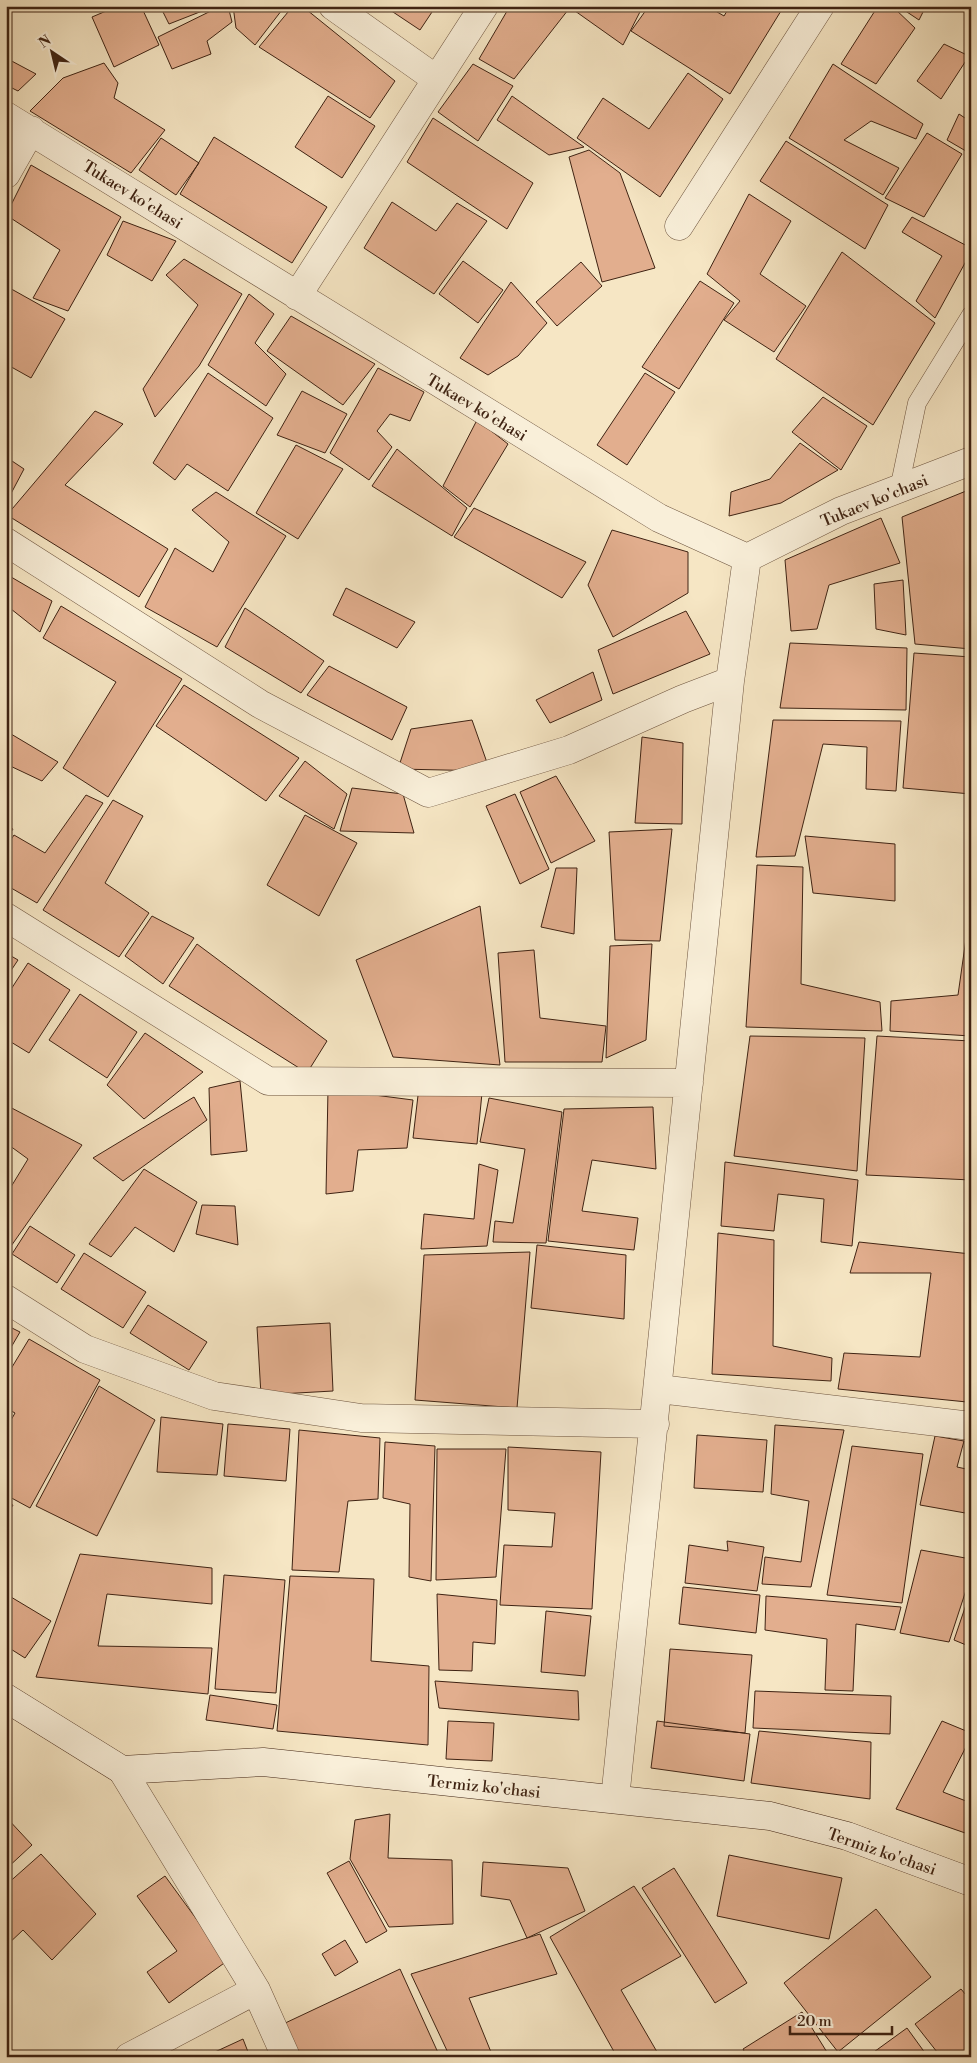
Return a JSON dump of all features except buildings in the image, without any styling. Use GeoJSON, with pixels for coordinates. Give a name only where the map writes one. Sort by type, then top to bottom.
{"type":"FeatureCollection","features":[{"type":"Feature","properties":{"kind":"street"},"geometry":{"type":"LineString","coordinates":[[333,6],[436,78]]}},
{"type":"Feature","properties":{"kind":"street"},"geometry":{"type":"LineString","coordinates":[[297,296],[484,6]]}},
{"type":"Feature","properties":{"kind":"street"},"geometry":{"type":"LineString","coordinates":[[679,226],[820,6]]}},
{"type":"Feature","properties":{"kind":"street","name":"Tukaev ko'chasi"},"geometry":{"type":"LineString","coordinates":[[6,116],[658,518],[747,558],[841,511],[971,461]]}},
{"type":"Feature","properties":{"kind":"street"},"geometry":{"type":"LineString","coordinates":[[6,174],[30,130]]}},
{"type":"Feature","properties":{"kind":"street"},"geometry":{"type":"LineString","coordinates":[[6,542],[260,704],[428,793],[569,750],[683,698],[730,681]]}},
{"type":"Feature","properties":{"kind":"street"},"geometry":{"type":"LineString","coordinates":[[615,1800],[659,1389],[688,1083],[730,681],[747,558]]}},
{"type":"Feature","properties":{"kind":"street"},"geometry":{"type":"LineString","coordinates":[[6,917],[268,1081],[688,1083]]}},
{"type":"Feature","properties":{"kind":"street"},"geometry":{"type":"LineString","coordinates":[[6,1299],[85,1349],[214,1396],[360,1418],[654,1424]]}},
{"type":"Feature","properties":{"kind":"street"},"geometry":{"type":"LineString","coordinates":[[659,1389],[971,1426]]}},
{"type":"Feature","properties":{"kind":"street"},"geometry":{"type":"LineString","coordinates":[[6,1698],[122,1770],[256,1990],[286,2057]]}},
{"type":"Feature","properties":{"kind":"street","name":"Termiz ko'chasi"},"geometry":{"type":"LineString","coordinates":[[122,1770],[263,1762],[770,1816],[847,1836],[971,1882]]}},
{"type":"Feature","properties":{"kind":"street"},"geometry":{"type":"LineString","coordinates":[[129,2057],[256,1990]]}},
{"type":"Feature","properties":{"kind":"lane"},"geometry":{"type":"LineString","coordinates":[[899,489],[917,403],[971,315]]}}]}
